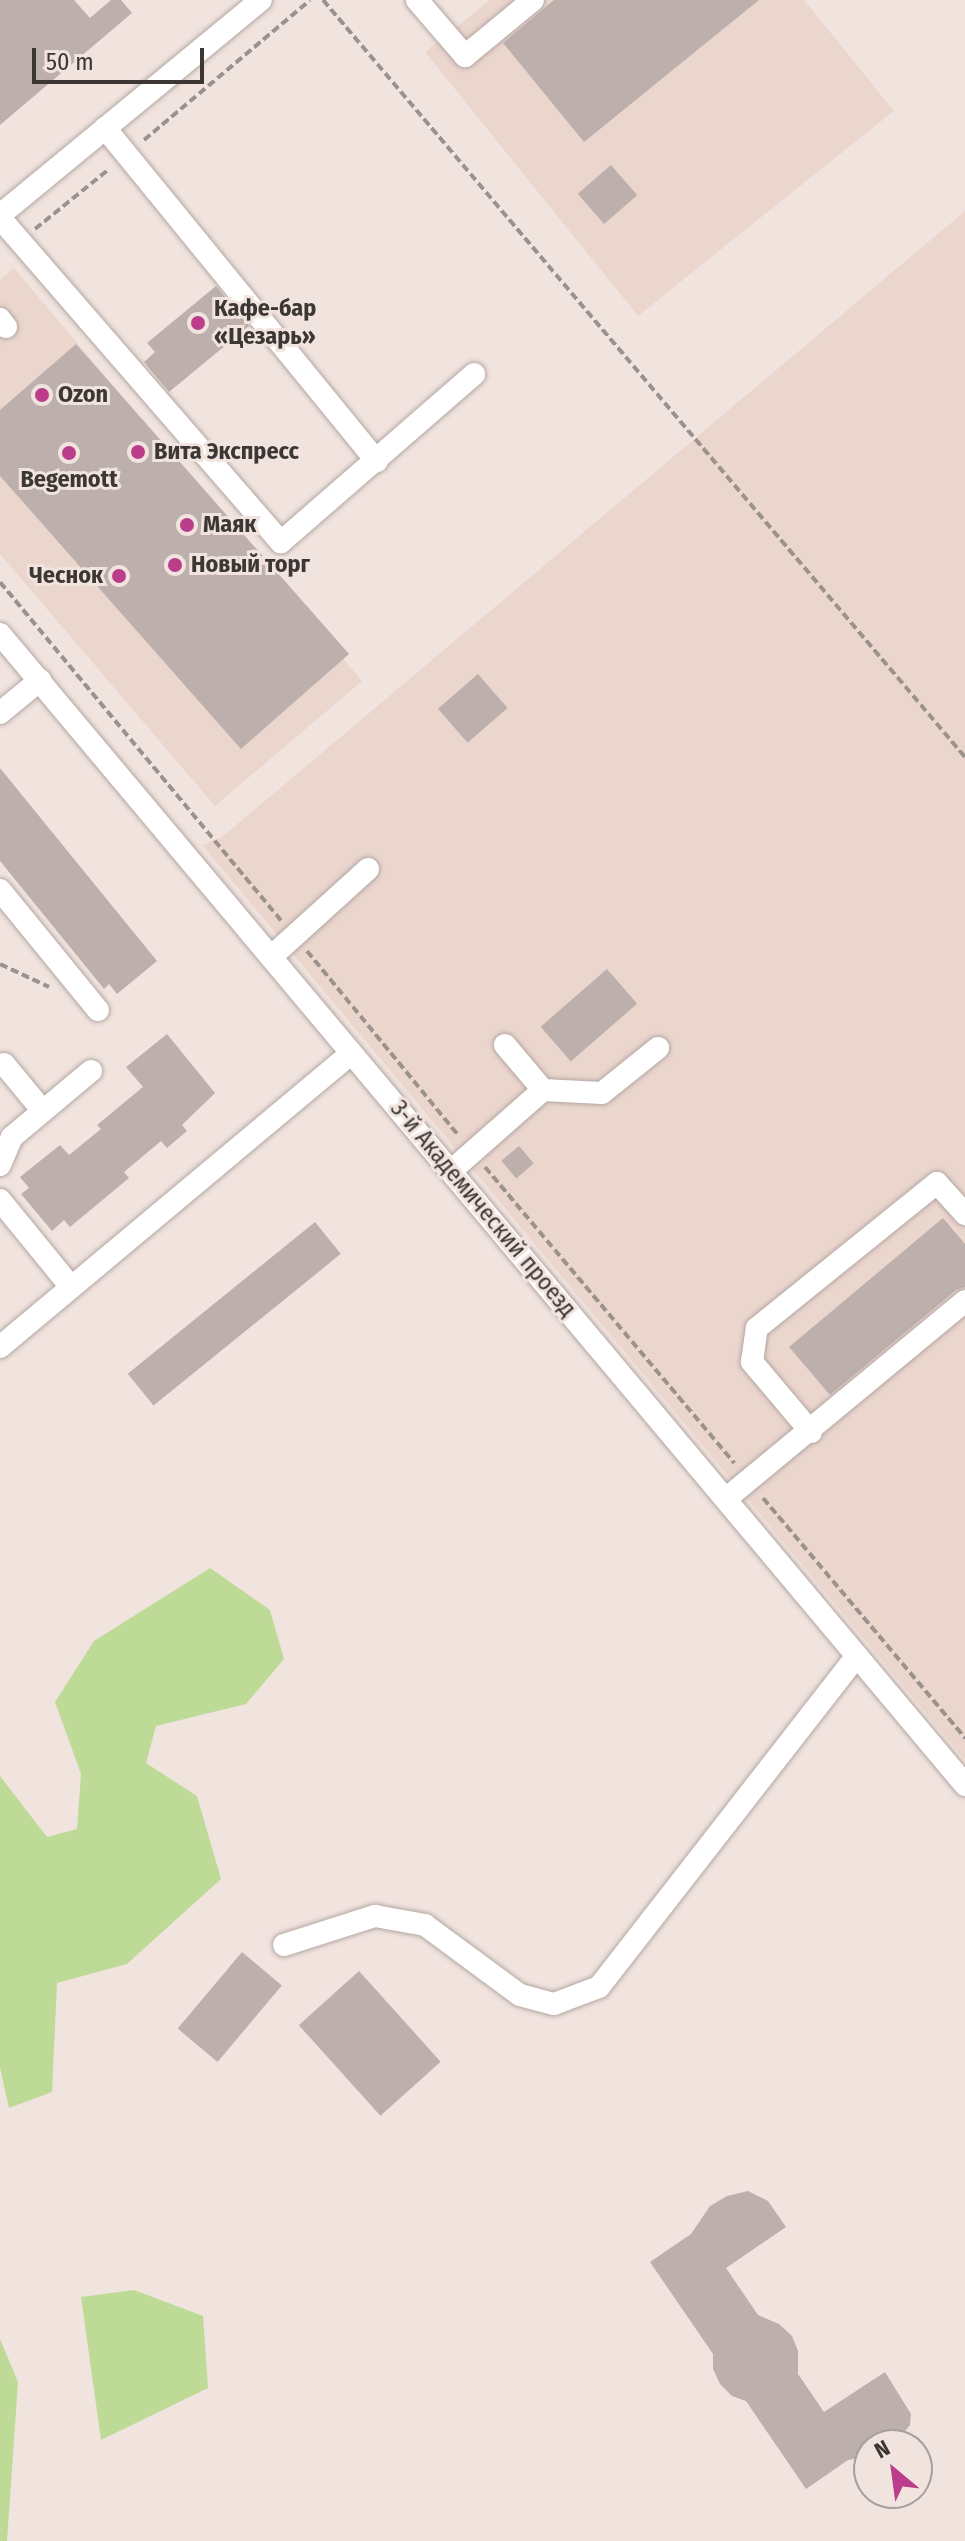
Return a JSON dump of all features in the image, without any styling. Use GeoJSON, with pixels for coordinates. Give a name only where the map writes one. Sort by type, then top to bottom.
{"type":"FeatureCollection","features":[{"type":"Feature","properties":{"kind":"street"},"geometry":{"type":"LineString","coordinates":[[261,0],[0,216],[281,542],[474,374]]}},
{"type":"Feature","properties":{"kind":"street"},"geometry":{"type":"LineString","coordinates":[[417,0],[465,56],[533,0]]}},
{"type":"Feature","properties":{"kind":"street"},"geometry":{"type":"LineString","coordinates":[[105,128],[377,461]]}},
{"type":"Feature","properties":{"kind":"street","name":"3-й Академический проезд"},"geometry":{"type":"LineString","coordinates":[[0,634],[965,1785]]}},
{"type":"Feature","properties":{"kind":"street"},"geometry":{"type":"LineString","coordinates":[[0,713],[40,680]]}},
{"type":"Feature","properties":{"kind":"street"},"geometry":{"type":"LineString","coordinates":[[271,957],[368,869]]}},
{"type":"Feature","properties":{"kind":"street"},"geometry":{"type":"LineString","coordinates":[[0,890],[98,1010]]}},
{"type":"Feature","properties":{"kind":"street"},"geometry":{"type":"LineString","coordinates":[[505,1045],[543,1090]]}},
{"type":"Feature","properties":{"kind":"street"},"geometry":{"type":"LineString","coordinates":[[451,1171],[543,1090],[602,1093],[658,1048]]}},
{"type":"Feature","properties":{"kind":"street"},"geometry":{"type":"LineString","coordinates":[[0,1347],[351,1053]]}},
{"type":"Feature","properties":{"kind":"street"},"geometry":{"type":"LineString","coordinates":[[4,1064],[42,1110]]}},
{"type":"Feature","properties":{"kind":"street"},"geometry":{"type":"LineString","coordinates":[[0,1165],[12,1137],[91,1071]]}},
{"type":"Feature","properties":{"kind":"street"},"geometry":{"type":"LineString","coordinates":[[811,1432],[752,1362],[757,1328],[937,1183],[965,1214]]}},
{"type":"Feature","properties":{"kind":"street"},"geometry":{"type":"LineString","coordinates":[[0,1200],[71,1287]]}},
{"type":"Feature","properties":{"kind":"street"},"geometry":{"type":"LineString","coordinates":[[727,1498],[811,1432],[965,1301]]}},
{"type":"Feature","properties":{"kind":"street"},"geometry":{"type":"LineString","coordinates":[[284,1945],[375,1916],[425,1925],[520,1995],[554,2004],[599,1987],[856,1657]]}},
{"type":"Feature","properties":{"kind":"path"},"geometry":{"type":"LineString","coordinates":[[20,242],[310,0]]}},
{"type":"Feature","properties":{"kind":"path"},"geometry":{"type":"LineString","coordinates":[[323,0],[965,757]]}},
{"type":"Feature","properties":{"kind":"path"},"geometry":{"type":"LineString","coordinates":[[0,964],[54,989],[70,976]]}},
{"type":"Feature","properties":{"kind":"shaded area"},"geometry":{"type":"Polygon","coordinates":[[[490,0],[804,0],[894,111],[638,316],[425,52],[490,0]]]}},
{"type":"Feature","properties":{"kind":"shaded area"},"geometry":{"type":"Polygon","coordinates":[[[965,211],[965,1760],[202,845],[222,837],[965,211]]]}},
{"type":"Feature","properties":{"kind":"shaded area","name":"Новый торг"},"geometry":{"type":"Polygon","coordinates":[[[14,268],[362,681],[215,806],[0,554],[0,280],[14,268]]]}},
{"type":"Feature","properties":{"kind":"green space"},"geometry":{"type":"Polygon","coordinates":[[[210,1568],[270,1610],[284,1659],[246,1704],[156,1726],[146,1763],[197,1796],[221,1879],[127,1964],[57,1983],[52,2092],[9,2108],[0,2068],[0,1776],[47,1837],[77,1829],[81,1774],[55,1702],[94,1641],[210,1568]]]}},
{"type":"Feature","properties":{"kind":"green space"},"geometry":{"type":"Polygon","coordinates":[[[134,2290],[203,2316],[208,2388],[101,2440],[81,2297],[134,2290]]]}},
{"type":"Feature","properties":{"kind":"green space"},"geometry":{"type":"Polygon","coordinates":[[[0,2339],[18,2382],[7,2541],[0,2541],[0,2339]]]}},
{"type":"Feature","properties":{"kind":"building"},"geometry":{"type":"Polygon","coordinates":[[[0,0],[74,0],[90,18],[111,0],[121,0],[132,13],[0,125],[0,0]]]}},
{"type":"Feature","properties":{"kind":"building"},"geometry":{"type":"Polygon","coordinates":[[[554,0],[759,0],[584,142],[503,43],[554,0]]]}},
{"type":"Feature","properties":{"kind":"building"},"geometry":{"type":"Polygon","coordinates":[[[611,165],[637,195],[604,224],[578,194],[611,165]]]}},
{"type":"Feature","properties":{"kind":"building"},"geometry":{"type":"Polygon","coordinates":[[[216,286],[249,326],[169,392],[144,362],[155,352],[147,343],[216,286]]]}},
{"type":"Feature","properties":{"kind":"building","name":"Новый торг"},"geometry":{"type":"Polygon","coordinates":[[[76,344],[349,654],[241,749],[0,476],[0,410],[76,344]]]}},
{"type":"Feature","properties":{"kind":"building"},"geometry":{"type":"Polygon","coordinates":[[[478,674],[508,708],[468,743],[438,709],[478,674]]]}},
{"type":"Feature","properties":{"kind":"building"},"geometry":{"type":"Polygon","coordinates":[[[0,768],[157,961],[117,994],[109,984],[104,989],[0,861],[0,768]]]}},
{"type":"Feature","properties":{"kind":"building"},"geometry":{"type":"Polygon","coordinates":[[[607,969],[637,1004],[571,1061],[541,1027],[607,969]]]}},
{"type":"Feature","properties":{"kind":"building"},"geometry":{"type":"Polygon","coordinates":[[[167,1034],[215,1093],[182,1125],[187,1131],[167,1148],[161,1141],[124,1172],[129,1178],[70,1227],[64,1220],[52,1231],[21,1194],[29,1188],[20,1177],[60,1145],[69,1155],[101,1129],[97,1125],[143,1087],[126,1067],[167,1034]]]}},
{"type":"Feature","properties":{"kind":"building"},"geometry":{"type":"Polygon","coordinates":[[[519,1146],[534,1164],[516,1178],[501,1161],[519,1146]]]}},
{"type":"Feature","properties":{"kind":"building"},"geometry":{"type":"Polygon","coordinates":[[[943,1218],[965,1244],[965,1287],[956,1290],[830,1395],[789,1347],[943,1218]]]}},
{"type":"Feature","properties":{"kind":"building"},"geometry":{"type":"Polygon","coordinates":[[[315,1222],[341,1254],[154,1406],[128,1374],[315,1222]]]}},
{"type":"Feature","properties":{"kind":"building"},"geometry":{"type":"Polygon","coordinates":[[[242,1952],[282,1985],[218,2062],[178,2029],[242,1952]]]}},
{"type":"Feature","properties":{"kind":"building"},"geometry":{"type":"Polygon","coordinates":[[[359,1971],[441,2062],[380,2116],[299,2025],[359,1971]]]}},
{"type":"Feature","properties":{"kind":"building"},"geometry":{"type":"Polygon","coordinates":[[[748,2191],[768,2201],[786,2227],[726,2268],[758,2315],[779,2324],[792,2336],[798,2351],[798,2374],[824,2412],[885,2372],[911,2414],[907,2429],[853,2429],[853,2459],[806,2489],[746,2401],[732,2396],[720,2384],[713,2369],[713,2354],[650,2262],[691,2234],[710,2206],[727,2196],[748,2191]]]}},
{"type":"Feature","properties":{"kind":"place","name":"Кафе-бар «Цезарь»"},"geometry":{"type":"Point","coordinates":[198,323]}},
{"type":"Feature","properties":{"kind":"place","name":"Ozon"},"geometry":{"type":"Point","coordinates":[42,395]}},
{"type":"Feature","properties":{"kind":"place","name":"Вита Экспресс"},"geometry":{"type":"Point","coordinates":[138,452]}},
{"type":"Feature","properties":{"kind":"place","name":"Begemott"},"geometry":{"type":"Point","coordinates":[69,453]}},
{"type":"Feature","properties":{"kind":"place","name":"Маяк"},"geometry":{"type":"Point","coordinates":[187,525]}},
{"type":"Feature","properties":{"kind":"place","name":"Новый торг"},"geometry":{"type":"Point","coordinates":[175,565]}},
{"type":"Feature","properties":{"kind":"place","name":"Чеснок"},"geometry":{"type":"Point","coordinates":[119,576]}}]}
